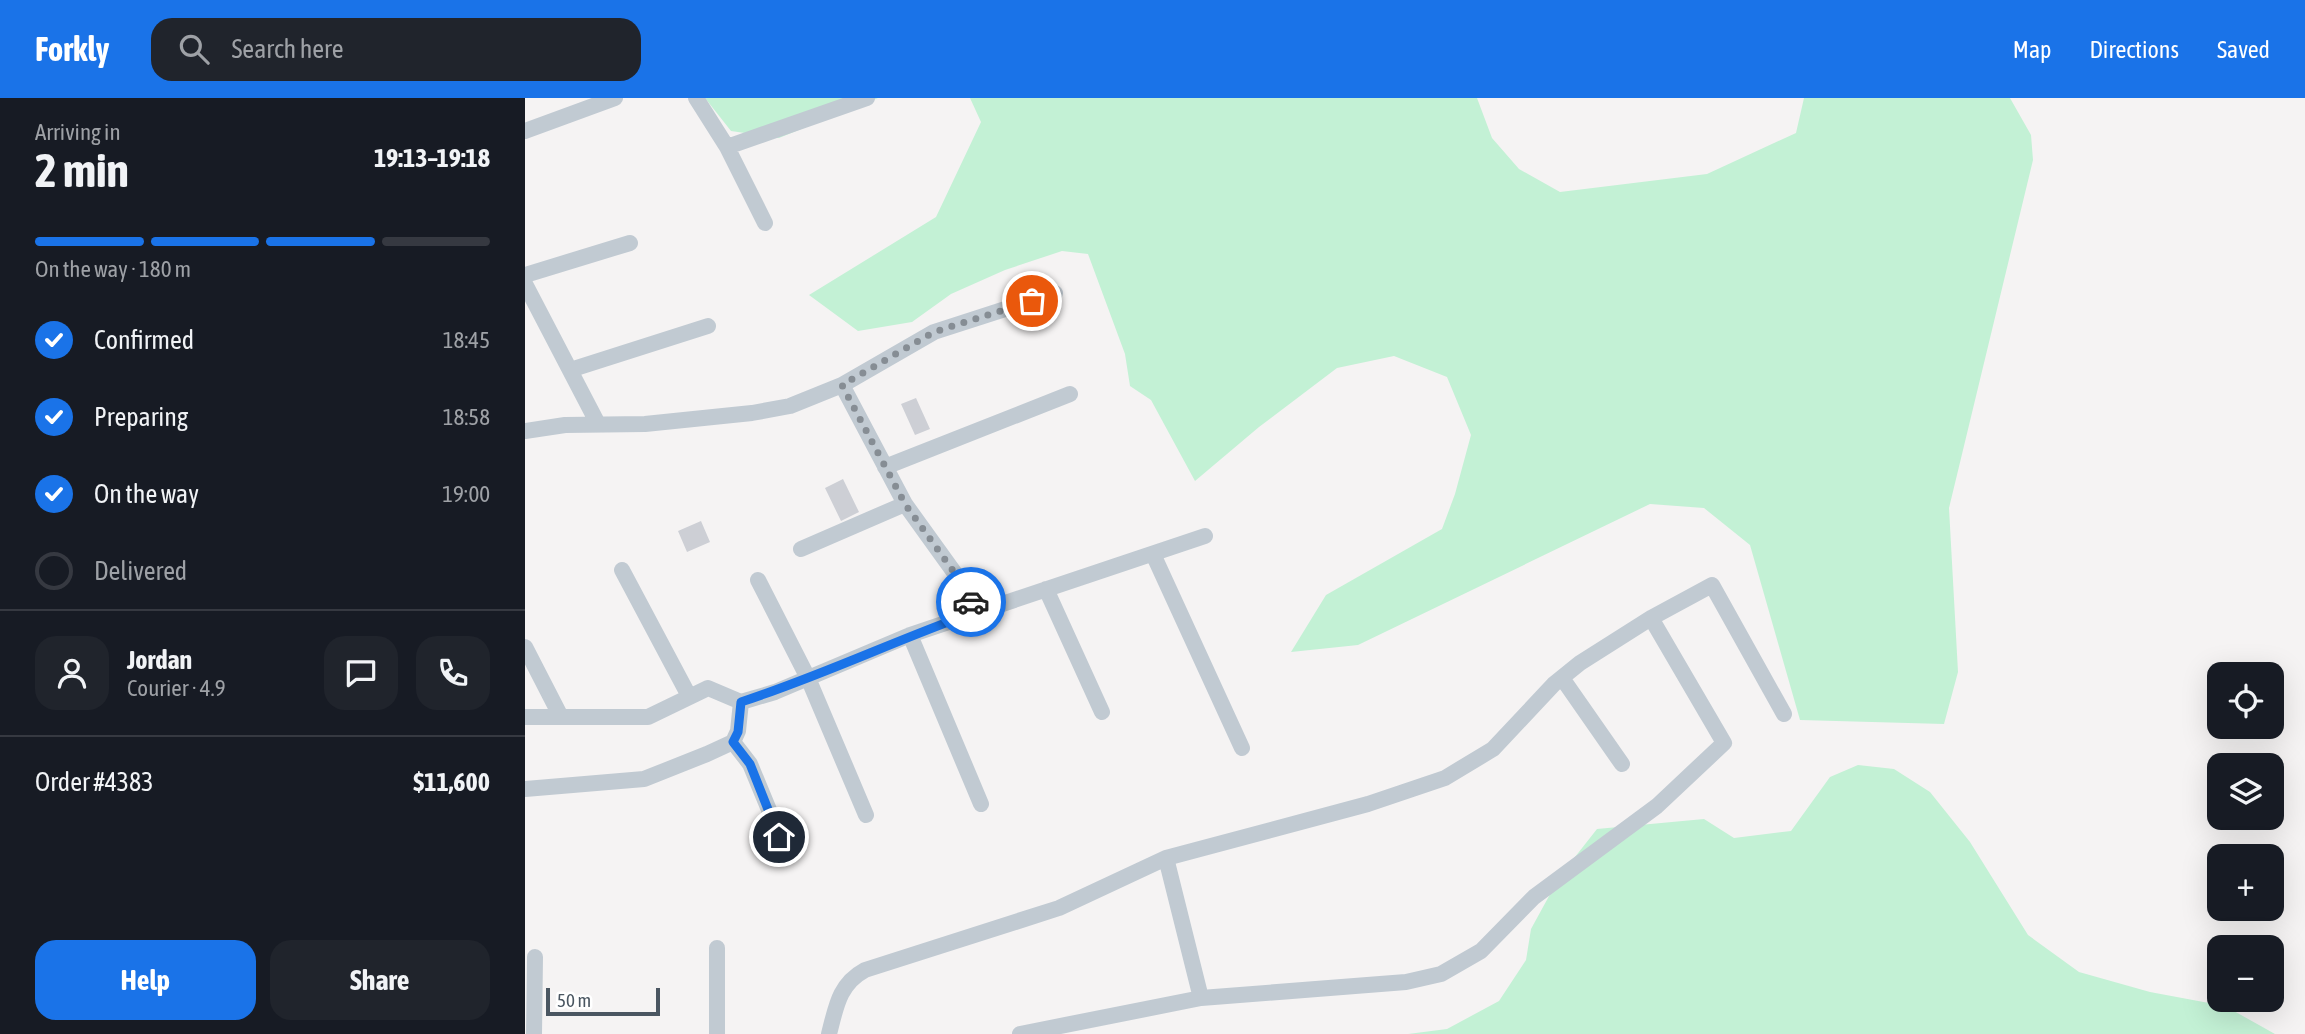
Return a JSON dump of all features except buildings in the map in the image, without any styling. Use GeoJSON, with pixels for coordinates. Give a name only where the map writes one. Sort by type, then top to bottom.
{"type":"FeatureCollection","features":[{"type":"Feature","properties":{"kind":"street"},"geometry":{"type":"LineString","coordinates":[[525,131],[615,98]]}},
{"type":"Feature","properties":{"kind":"street"},"geometry":{"type":"LineString","coordinates":[[696,98],[727,146],[765,223]]}},
{"type":"Feature","properties":{"kind":"street"},"geometry":{"type":"LineString","coordinates":[[727,146],[767,130],[867,98]]}},
{"type":"Feature","properties":{"kind":"street"},"geometry":{"type":"LineString","coordinates":[[525,275],[631,243]]}},
{"type":"Feature","properties":{"kind":"street"},"geometry":{"type":"LineString","coordinates":[[525,284],[598,424]]}},
{"type":"Feature","properties":{"kind":"street"},"geometry":{"type":"LineString","coordinates":[[525,431],[565,425],[645,424],[752,413],[790,406],[842,385],[934,332],[1055,293]]}},
{"type":"Feature","properties":{"kind":"street"},"geometry":{"type":"LineString","coordinates":[[570,370],[708,326]]}},
{"type":"Feature","properties":{"kind":"street"},"geometry":{"type":"LineString","coordinates":[[842,385],[905,504],[964,586],[975,612]]}},
{"type":"Feature","properties":{"kind":"street"},"geometry":{"type":"LineString","coordinates":[[885,467],[1070,394]]}},
{"type":"Feature","properties":{"kind":"street"},"geometry":{"type":"LineString","coordinates":[[801,549],[905,504]]}},
{"type":"Feature","properties":{"kind":"street"},"geometry":{"type":"LineString","coordinates":[[525,717],[648,717],[708,688],[741,702],[775,692],[910,635],[1205,536]]}},
{"type":"Feature","properties":{"kind":"street"},"geometry":{"type":"LineString","coordinates":[[1153,554],[1242,748]]}},
{"type":"Feature","properties":{"kind":"street"},"geometry":{"type":"LineString","coordinates":[[621,570],[689,696]]}},
{"type":"Feature","properties":{"kind":"street"},"geometry":{"type":"LineString","coordinates":[[758,579],[808,678],[866,815]]}},
{"type":"Feature","properties":{"kind":"street"},"geometry":{"type":"LineString","coordinates":[[829,1034],[840,994],[849,981],[865,970],[1048,912],[1166,858],[1368,804],[1445,778],[1493,749],[1562,678],[1651,618],[1712,584],[1784,714]]}},
{"type":"Feature","properties":{"kind":"street"},"geometry":{"type":"LineString","coordinates":[[1046,589],[1103,712]]}},
{"type":"Feature","properties":{"kind":"street"},"geometry":{"type":"LineString","coordinates":[[1020,1034],[1201,998],[1406,982],[1441,974],[1481,951],[1534,897],[1657,806],[1724,743],[1651,618]]}},
{"type":"Feature","properties":{"kind":"street"},"geometry":{"type":"LineString","coordinates":[[910,635],[981,804]]}},
{"type":"Feature","properties":{"kind":"street"},"geometry":{"type":"LineString","coordinates":[[525,647],[560,715]]}},
{"type":"Feature","properties":{"kind":"street"},"geometry":{"type":"LineString","coordinates":[[1562,678],[1622,764]]}},
{"type":"Feature","properties":{"kind":"street"},"geometry":{"type":"LineString","coordinates":[[525,789],[644,779],[733,742],[738,732],[741,702]]}},
{"type":"Feature","properties":{"kind":"street"},"geometry":{"type":"LineString","coordinates":[[733,742],[750,764],[788,856]]}},
{"type":"Feature","properties":{"kind":"street"},"geometry":{"type":"LineString","coordinates":[[1166,858],[1201,998]]}},
{"type":"Feature","properties":{"kind":"street"},"geometry":{"type":"LineString","coordinates":[[717,948],[717,1034]]}},
{"type":"Feature","properties":{"kind":"street"},"geometry":{"type":"LineString","coordinates":[[534,1034],[535,957]]}},
{"type":"Feature","properties":{"kind":"green space"},"geometry":{"type":"Polygon","coordinates":[[[705,98],[878,98],[779,138],[731,131],[705,98]]]}},
{"type":"Feature","properties":{"kind":"green space"},"geometry":{"type":"Polygon","coordinates":[[[970,98],[1477,98],[1492,138],[1519,169],[1560,192],[1707,174],[1796,133],[1804,98],[2010,98],[2031,135],[2033,160],[1949,508],[1958,672],[1944,724],[1800,720],[1750,545],[1704,508],[1650,504],[1358,645],[1291,652],[1326,595],[1442,529],[1455,494],[1471,435],[1447,377],[1394,356],[1337,368],[1259,427],[1195,481],[1151,400],[1130,386],[1125,354],[1088,254],[1062,251],[1005,270],[951,294],[912,322],[858,331],[809,295],[936,217],[981,122],[970,98]]]}},
{"type":"Feature","properties":{"kind":"green space"},"geometry":{"type":"Polygon","coordinates":[[[1858,765],[1894,769],[1930,792],[1970,842],[2028,935],[2079,972],[2150,992],[2207,1003],[2207,1012],[2236,1012],[2275,1034],[1408,1034],[1447,1029],[1499,1001],[1526,960],[1531,929],[1560,876],[1597,829],[1704,819],[1734,838],[1791,831],[1830,777],[1858,765]]]}},
{"type":"Feature","properties":{"kind":"way so far"},"geometry":{"type":"LineString","coordinates":[[971,602],[964,586],[905,504],[842,385],[934,332],[1032,301]]}},
{"type":"Feature","properties":{"kind":"route"},"geometry":{"type":"LineString","coordinates":[[779,837],[747,757],[733,742],[738,732],[741,702],[775,692],[910,635],[975,612],[971,602]]}}]}
